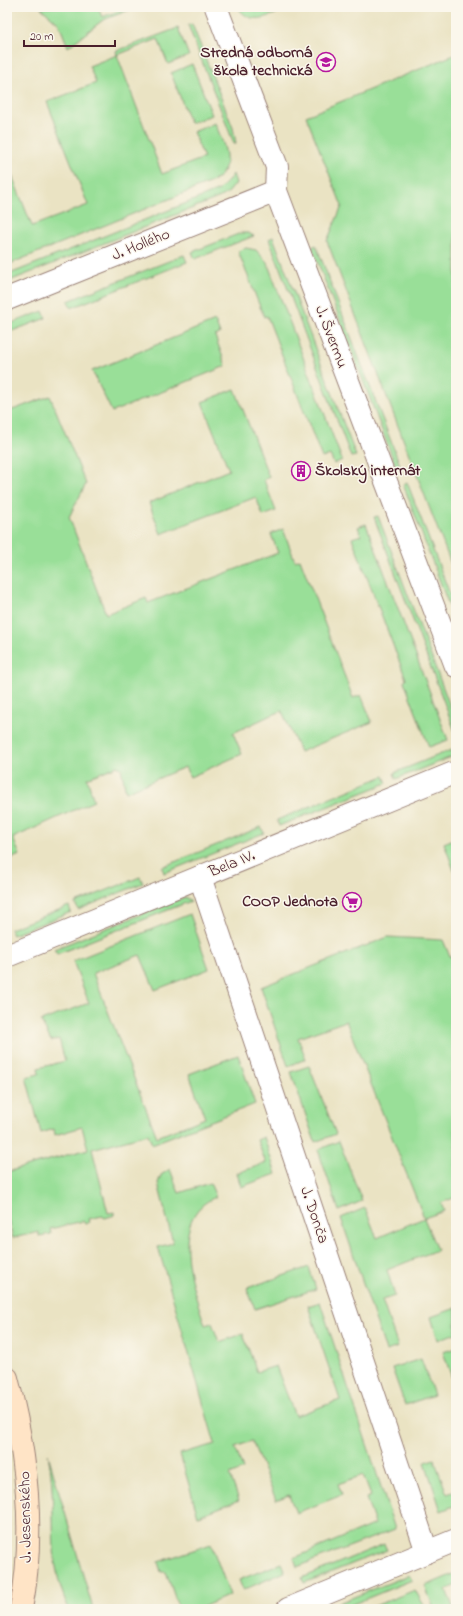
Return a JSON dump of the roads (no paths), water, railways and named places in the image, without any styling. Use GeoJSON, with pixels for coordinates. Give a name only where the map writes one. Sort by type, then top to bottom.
{"type":"FeatureCollection","features":[{"type":"Feature","properties":{"kind":"street","name":"J. Švermu"},"geometry":{"type":"LineString","coordinates":[[216,7],[277,166],[276,191],[456,666]]}},
{"type":"Feature","properties":{"kind":"street","name":"J. Hollého"},"geometry":{"type":"LineString","coordinates":[[7,299],[276,191]]}},
{"type":"Feature","properties":{"kind":"street","name":"Bela IV."},"geometry":{"type":"LineString","coordinates":[[7,956],[456,772]]}},
{"type":"Feature","properties":{"kind":"street","name":"J. Donča"},"geometry":{"type":"LineString","coordinates":[[200,877],[427,1552]]}},
{"type":"Feature","properties":{"kind":"street","name":"J. Jesenského"},"geometry":{"type":"LineString","coordinates":[[7,1378],[24,1457],[29,1496],[29,1543],[21,1609]]}},
{"type":"Feature","properties":{"kind":"street"},"geometry":{"type":"LineString","coordinates":[[288,1609],[456,1540]]}},
{"type":"Feature","properties":{"kind":"place","name":"Stredná odborná škola technická"},"geometry":{"type":"Point","coordinates":[326,62]}},
{"type":"Feature","properties":{"kind":"place","name":"Školský internát"},"geometry":{"type":"Point","coordinates":[301,471]}},
{"type":"Feature","properties":{"kind":"place","name":"COOP Jednota"},"geometry":{"type":"Point","coordinates":[352,902]}}]}
